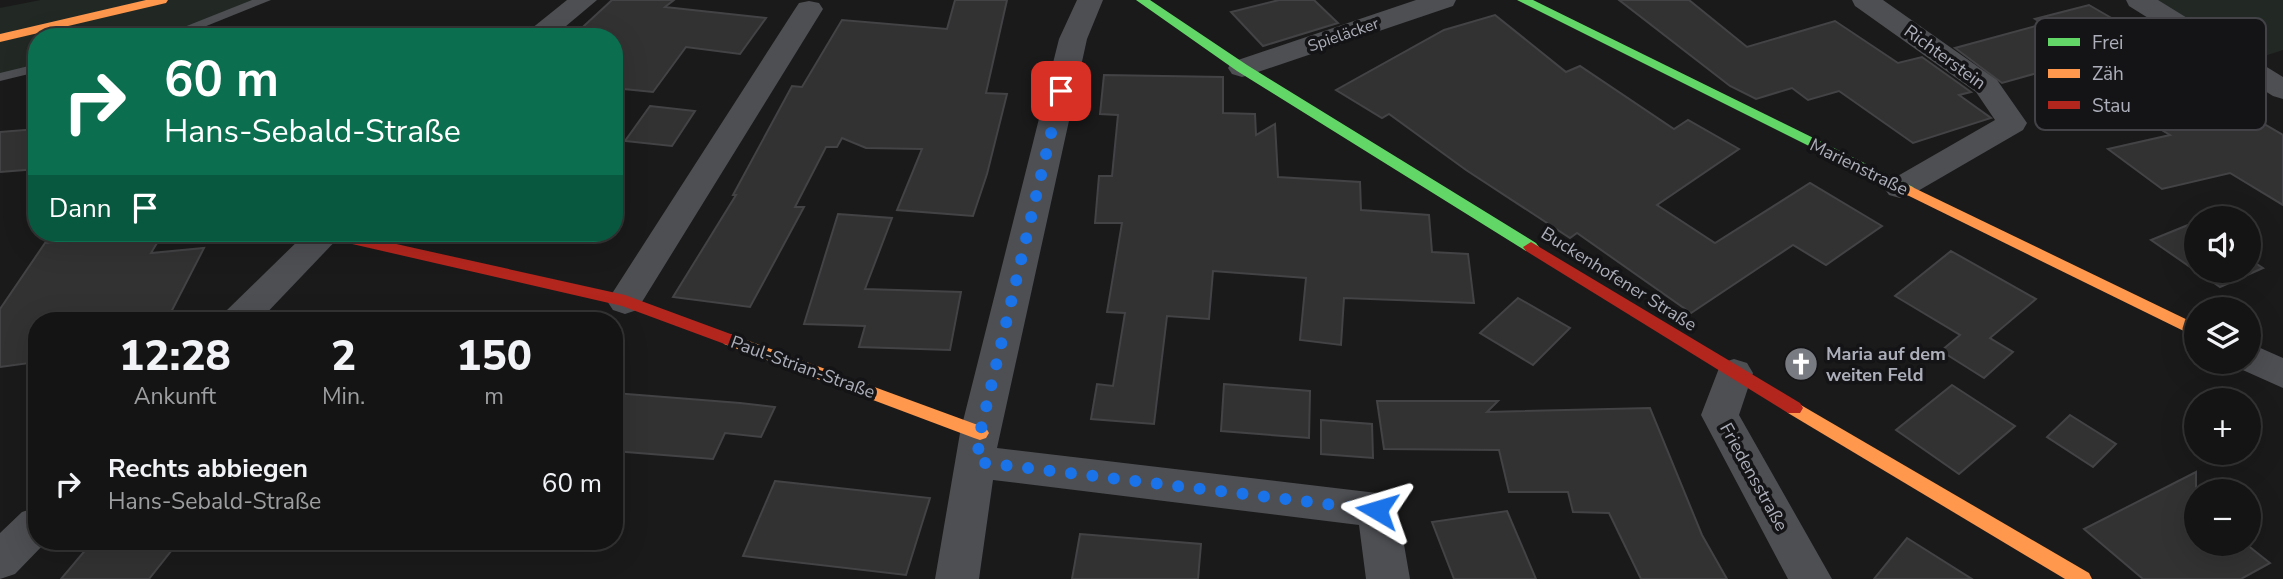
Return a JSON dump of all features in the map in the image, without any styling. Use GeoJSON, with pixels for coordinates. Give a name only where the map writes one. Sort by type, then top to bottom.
{"type":"FeatureCollection","features":[{"type":"Feature","properties":{"kind":"street"},"geometry":{"type":"LineString","coordinates":[[43,28],[162,0]]}},
{"type":"Feature","properties":{"kind":"street"},"geometry":{"type":"LineString","coordinates":[[547,28],[584,0]]}},
{"type":"Feature","properties":{"kind":"street"},"geometry":{"type":"LineString","coordinates":[[957,579],[979,448],[1073,39],[1090,0]]}},
{"type":"Feature","properties":{"kind":"street","name":"Buckenhofener Straße"},"geometry":{"type":"LineString","coordinates":[[1142,0],[1242,68],[1734,373],[2082,579]]}},
{"type":"Feature","properties":{"kind":"street","name":"Spieläcker"},"geometry":{"type":"LineString","coordinates":[[1242,68],[1443,0]]}},
{"type":"Feature","properties":{"kind":"street","name":"Marienstraße"},"geometry":{"type":"LineString","coordinates":[[1523,0],[1900,188],[2184,325]]}},
{"type":"Feature","properties":{"kind":"street","name":"Richterstein"},"geometry":{"type":"LineString","coordinates":[[1865,0],[1987,86],[2012,123],[1900,188]]}},
{"type":"Feature","properties":{"kind":"street"},"geometry":{"type":"LineString","coordinates":[[2139,0],[2168,18]]}},
{"type":"Feature","properties":{"kind":"street"},"geometry":{"type":"LineString","coordinates":[[625,301],[809,9]]}},
{"type":"Feature","properties":{"kind":"street"},"geometry":{"type":"LineString","coordinates":[[0,38],[28,31]]}},
{"type":"Feature","properties":{"kind":"street"},"geometry":{"type":"LineString","coordinates":[[2266,79],[2283,90]]}},
{"type":"Feature","properties":{"kind":"street"},"geometry":{"type":"LineString","coordinates":[[247,312],[317,242]]}},
{"type":"Feature","properties":{"kind":"street","name":"Paul-Strian-Straße"},"geometry":{"type":"LineString","coordinates":[[366,242],[625,301],[979,448],[1377,510],[1388,579]]}},
{"type":"Feature","properties":{"kind":"street"},"geometry":{"type":"LineString","coordinates":[[2261,363],[2283,374]]}},
{"type":"Feature","properties":{"kind":"street","name":"Friedensstraße"},"geometry":{"type":"LineString","coordinates":[[1734,373],[1720,415],[1810,579]]}},
{"type":"Feature","properties":{"kind":"street"},"geometry":{"type":"LineString","coordinates":[[0,561],[28,533]]}},
{"type":"Feature","properties":{"kind":"lane"},"geometry":{"type":"LineString","coordinates":[[190,28],[264,0]]}},
{"type":"Feature","properties":{"kind":"lane"},"geometry":{"type":"LineString","coordinates":[[0,77],[28,70]]}},
{"type":"Feature","properties":{"kind":"shaded area"},"geometry":{"type":"Polygon","coordinates":[[[41,0],[257,0],[188,28],[28,28],[28,70],[0,77],[0,8],[41,0]]]}},
{"type":"Feature","properties":{"kind":"shaded area"},"geometry":{"type":"Polygon","coordinates":[[[2157,0],[2283,0],[2283,50],[2266,55],[2266,18],[2187,18],[2157,0]]]}},
{"type":"Feature","properties":{"kind":"building"},"geometry":{"type":"Polygon","coordinates":[[[612,0],[674,0],[665,7],[766,18],[740,54],[686,47],[653,92],[623,89],[623,28],[582,28],[612,0]]]}},
{"type":"Feature","properties":{"kind":"building"},"geometry":{"type":"Polygon","coordinates":[[[955,0],[1007,0],[986,93],[1007,94],[987,174],[973,216],[897,210],[922,149],[866,148],[842,138],[837,147],[826,147],[795,207],[804,207],[750,307],[673,297],[736,195],[733,195],[792,86],[802,87],[842,20],[947,29],[955,0]]]}},
{"type":"Feature","properties":{"kind":"building"},"geometry":{"type":"Polygon","coordinates":[[[1279,0],[1314,0],[1338,23],[1263,46],[1231,12],[1279,0]]]}},
{"type":"Feature","properties":{"kind":"building"},"geometry":{"type":"Polygon","coordinates":[[[1619,0],[1689,0],[1747,47],[1835,21],[1898,63],[1922,57],[1971,92],[1959,95],[1991,118],[1913,143],[1839,91],[1808,100],[1792,88],[1756,99],[1730,86],[1619,0]]]}},
{"type":"Feature","properties":{"kind":"building"},"geometry":{"type":"Polygon","coordinates":[[[2089,5],[2111,18],[2039,18],[2089,5]]]}},
{"type":"Feature","properties":{"kind":"building"},"geometry":{"type":"Polygon","coordinates":[[[1495,15],[1566,72],[1580,66],[1674,129],[1688,120],[1739,149],[1657,205],[1715,243],[1810,183],[1882,226],[1826,265],[1793,245],[1691,313],[1577,233],[1570,238],[1466,170],[1389,114],[1382,118],[1336,90],[1444,30],[1495,15]]]}},
{"type":"Feature","properties":{"kind":"building"},"geometry":{"type":"Polygon","coordinates":[[[2035,26],[2035,74],[2002,83],[1955,48],[2035,26]]]}},
{"type":"Feature","properties":{"kind":"building"},"geometry":{"type":"Polygon","coordinates":[[[1104,75],[1223,77],[1223,113],[1255,114],[1256,135],[1275,124],[1278,177],[1360,182],[1361,210],[1429,215],[1432,252],[1468,254],[1474,303],[1344,298],[1341,345],[1300,340],[1306,278],[1213,271],[1209,319],[1167,316],[1154,424],[1091,419],[1097,384],[1113,386],[1125,313],[1107,312],[1122,223],[1095,223],[1099,176],[1112,176],[1118,115],[1100,114],[1104,75]]]}},
{"type":"Feature","properties":{"kind":"building"},"geometry":{"type":"Polygon","coordinates":[[[650,106],[695,111],[672,146],[625,141],[650,106]]]}},
{"type":"Feature","properties":{"kind":"building"},"geometry":{"type":"Polygon","coordinates":[[[2266,125],[2283,135],[2283,205],[2230,173],[2162,189],[2108,149],[2170,135],[2162,130],[2266,130],[2266,125]]]}},
{"type":"Feature","properties":{"kind":"building"},"geometry":{"type":"Polygon","coordinates":[[[28,130],[28,170],[0,172],[0,132],[28,130]]]}},
{"type":"Feature","properties":{"kind":"building"},"geometry":{"type":"Polygon","coordinates":[[[838,214],[892,218],[865,289],[961,292],[950,350],[859,347],[865,326],[804,324],[838,214]]]}},
{"type":"Feature","properties":{"kind":"building"},"geometry":{"type":"Polygon","coordinates":[[[2184,227],[2184,263],[2151,240],[2184,227]]]}},
{"type":"Feature","properties":{"kind":"building"},"geometry":{"type":"Polygon","coordinates":[[[158,242],[151,253],[204,248],[171,312],[28,312],[28,363],[0,367],[0,309],[45,243],[158,242]]]}},
{"type":"Feature","properties":{"kind":"building"},"geometry":{"type":"Polygon","coordinates":[[[1951,251],[2036,299],[1990,338],[2013,352],[1984,378],[1941,351],[1960,335],[1895,296],[1951,251]]]}},
{"type":"Feature","properties":{"kind":"building"},"geometry":{"type":"Polygon","coordinates":[[[1518,298],[1570,328],[1533,365],[1480,333],[1518,298]]]}},
{"type":"Feature","properties":{"kind":"building"},"geometry":{"type":"Polygon","coordinates":[[[1224,384],[1310,391],[1309,438],[1221,431],[1224,384]]]}},
{"type":"Feature","properties":{"kind":"building"},"geometry":{"type":"Polygon","coordinates":[[[1952,385],[2015,426],[1959,474],[1896,430],[1952,385]]]}},
{"type":"Feature","properties":{"kind":"building"},"geometry":{"type":"Polygon","coordinates":[[[623,394],[775,407],[761,437],[725,433],[713,459],[623,452],[623,394]]]}},
{"type":"Feature","properties":{"kind":"building"},"geometry":{"type":"Polygon","coordinates":[[[1377,401],[1498,401],[1487,412],[1650,408],[1702,535],[1727,579],[1641,579],[1609,513],[1573,512],[1568,492],[1509,492],[1499,450],[1384,449],[1377,401]]]}},
{"type":"Feature","properties":{"kind":"building"},"geometry":{"type":"Polygon","coordinates":[[[2070,415],[2116,444],[2093,467],[2047,437],[2070,415]]]}},
{"type":"Feature","properties":{"kind":"building"},"geometry":{"type":"Polygon","coordinates":[[[1321,420],[1372,424],[1373,458],[1321,454],[1321,420]]]}},
{"type":"Feature","properties":{"kind":"building"},"geometry":{"type":"Polygon","coordinates":[[[2196,472],[2196,479],[2184,479],[2184,556],[2261,556],[2270,563],[2241,579],[2143,579],[2084,529],[2196,472]]]}},
{"type":"Feature","properties":{"kind":"building"},"geometry":{"type":"Polygon","coordinates":[[[775,481],[930,498],[906,575],[743,556],[775,481]]]}},
{"type":"Feature","properties":{"kind":"building"},"geometry":{"type":"Polygon","coordinates":[[[1507,511],[1536,579],[1454,579],[1432,522],[1507,511]]]}},
{"type":"Feature","properties":{"kind":"building"},"geometry":{"type":"Polygon","coordinates":[[[1080,534],[1201,544],[1198,579],[1072,579],[1080,534]]]}},
{"type":"Feature","properties":{"kind":"building"},"geometry":{"type":"Polygon","coordinates":[[[1907,538],[1972,579],[1874,579],[1907,538]]]}},
{"type":"Feature","properties":{"kind":"building"},"geometry":{"type":"Polygon","coordinates":[[[85,550],[172,550],[149,579],[61,579],[85,550]]]}},
{"type":"Feature","properties":{"kind":"traffic: fast"},"geometry":{"type":"LineString","coordinates":[[1142,0],[1242,68],[1531,247]]}},
{"type":"Feature","properties":{"kind":"traffic: fast"},"geometry":{"type":"LineString","coordinates":[[1523,0],[1908,190]]}},
{"type":"Feature","properties":{"kind":"traffic: slow"},"geometry":{"type":"LineString","coordinates":[[43,28],[162,0]]}},
{"type":"Feature","properties":{"kind":"traffic: slow"},"geometry":{"type":"LineString","coordinates":[[0,38],[28,31]]}},
{"type":"Feature","properties":{"kind":"traffic: slow"},"geometry":{"type":"LineString","coordinates":[[1908,190],[2184,325]]}},
{"type":"Feature","properties":{"kind":"traffic: slow"},"geometry":{"type":"LineString","coordinates":[[730,340],[980,433]]}},
{"type":"Feature","properties":{"kind":"traffic: slow"},"geometry":{"type":"LineString","coordinates":[[1794,408],[2082,579]]}},
{"type":"Feature","properties":{"kind":"traffic: jam"},"geometry":{"type":"LineString","coordinates":[[366,242],[625,301],[730,340]]}},
{"type":"Feature","properties":{"kind":"traffic: jam"},"geometry":{"type":"LineString","coordinates":[[1531,247],[1794,408]]}},
{"type":"Feature","properties":{"kind":"place","name":"Maria auf dem weiten Feld"},"geometry":{"type":"Point","coordinates":[1801,364]}},
{"type":"Feature","properties":{"kind":"route"},"geometry":{"type":"LineString","coordinates":[[1061,91],[980,433],[977,462],[1377,510]]}}]}
